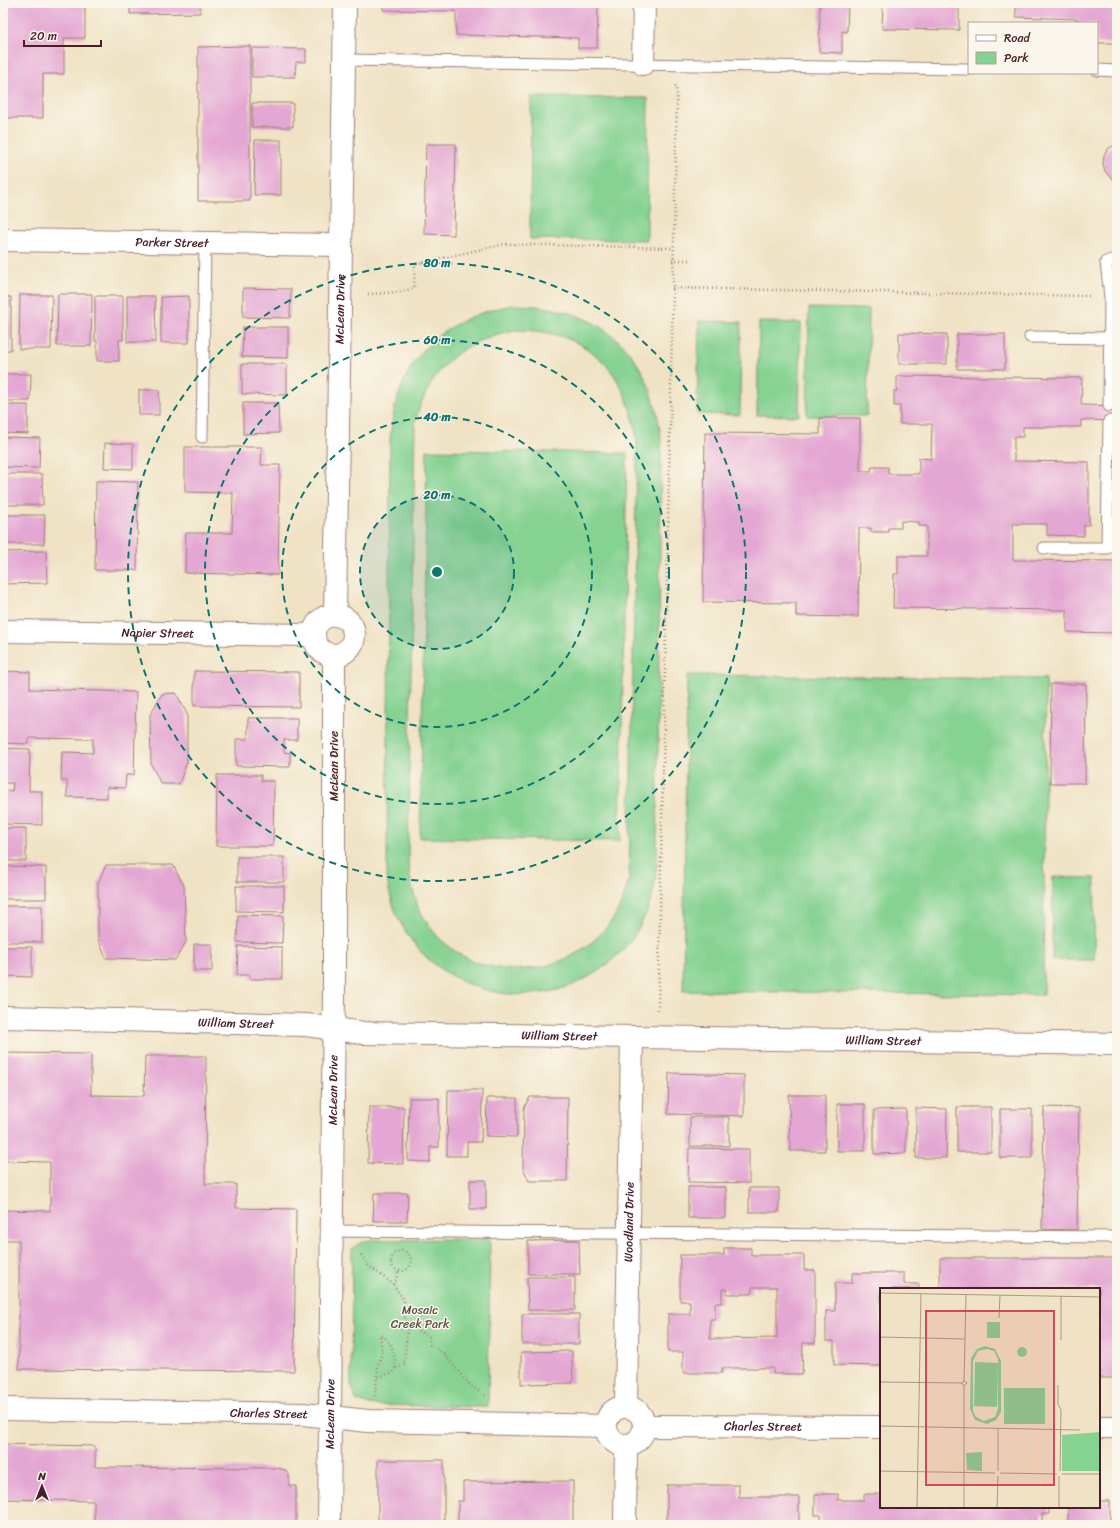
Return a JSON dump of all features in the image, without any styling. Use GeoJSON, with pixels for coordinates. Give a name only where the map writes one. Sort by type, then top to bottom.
{"type":"FeatureCollection","features":[{"type":"Feature","properties":{"kind":"street","name":"McLean Drive"},"geometry":{"type":"LineString","coordinates":[[335,615],[345,3]]}},
{"type":"Feature","properties":{"kind":"street"},"geometry":{"type":"LineString","coordinates":[[643,64],[644,3]]}},
{"type":"Feature","properties":{"kind":"street","name":"Parker Street"},"geometry":{"type":"LineString","coordinates":[[3,240],[341,245]]}},
{"type":"Feature","properties":{"kind":"street"},"geometry":{"type":"LineString","coordinates":[[335,615],[343,617],[349,621],[355,636],[353,644],[349,650],[334,656],[326,654],[320,650],[315,643],[314,635],[315,628],[320,621],[327,616],[335,615]]}},
{"type":"Feature","properties":{"kind":"street","name":"Napier Street"},"geometry":{"type":"LineString","coordinates":[[3,631],[314,635]]}},
{"type":"Feature","properties":{"kind":"street","name":"McLean Drive"},"geometry":{"type":"LineString","coordinates":[[329,1525],[331,1418],[334,656]]}},
{"type":"Feature","properties":{"kind":"street","name":"William Street"},"geometry":{"type":"LineString","coordinates":[[3,1017],[306,1025],[363,1033],[1117,1044]]}},
{"type":"Feature","properties":{"kind":"street","name":"Woodland Drive"},"geometry":{"type":"LineString","coordinates":[[626,1407],[632,1037]]}},
{"type":"Feature","properties":{"kind":"street"},"geometry":{"type":"LineString","coordinates":[[620,1407],[626,1407],[637,1411],[644,1420],[645,1426],[644,1432],[638,1442],[626,1446],[620,1445],[609,1438],[606,1426],[610,1414],[620,1407]]}},
{"type":"Feature","properties":{"kind":"street","name":"Charles Street"},"geometry":{"type":"LineString","coordinates":[[3,1409],[286,1414],[368,1421],[606,1426]]}},
{"type":"Feature","properties":{"kind":"street","name":"Charles Street"},"geometry":{"type":"LineString","coordinates":[[645,1426],[880,1427]]}},
{"type":"Feature","properties":{"kind":"street"},"geometry":{"type":"LineString","coordinates":[[1100,1427],[1117,1427]]}},
{"type":"Feature","properties":{"kind":"street"},"geometry":{"type":"LineString","coordinates":[[625,1525],[626,1446]]}},
{"type":"Feature","properties":{"kind":"lane"},"geometry":{"type":"LineString","coordinates":[[344,60],[968,69]]}},
{"type":"Feature","properties":{"kind":"lane"},"geometry":{"type":"LineString","coordinates":[[1098,70],[1117,71]]}},
{"type":"Feature","properties":{"kind":"lane"},"geometry":{"type":"LineString","coordinates":[[202,437],[205,243]]}},
{"type":"Feature","properties":{"kind":"lane"},"geometry":{"type":"LineString","coordinates":[[1109,406],[1110,296],[1106,262],[1117,258]]}},
{"type":"Feature","properties":{"kind":"lane"},"geometry":{"type":"LineString","coordinates":[[1030,337],[1109,338]]}},
{"type":"Feature","properties":{"kind":"lane"},"geometry":{"type":"LineString","coordinates":[[1044,548],[1107,548],[1109,421]]}},
{"type":"Feature","properties":{"kind":"lane"},"geometry":{"type":"LineString","coordinates":[[331,1231],[1117,1237]]}},
{"type":"Feature","properties":{"kind":"path"},"geometry":{"type":"LineString","coordinates":[[658,1010],[672,260],[677,92],[668,65]]}},
{"type":"Feature","properties":{"kind":"path"},"geometry":{"type":"LineString","coordinates":[[368,294],[400,292],[414,288],[415,264],[505,244],[673,248]]}},
{"type":"Feature","properties":{"kind":"path"},"geometry":{"type":"LineString","coordinates":[[672,260],[691,260]]}},
{"type":"Feature","properties":{"kind":"path"},"geometry":{"type":"LineString","coordinates":[[672,288],[1110,296]]}},
{"type":"Feature","properties":{"kind":"path"},"geometry":{"type":"LineString","coordinates":[[400,1251],[408,1254],[411,1262],[407,1269],[398,1271],[392,1266],[390,1258],[396,1252],[400,1251]]}},
{"type":"Feature","properties":{"kind":"path"},"geometry":{"type":"LineString","coordinates":[[361,1255],[369,1266],[393,1284],[404,1300],[405,1320],[410,1326],[428,1337],[430,1345],[443,1353],[471,1386],[486,1396]]}},
{"type":"Feature","properties":{"kind":"path"},"geometry":{"type":"LineString","coordinates":[[393,1284],[397,1279],[398,1271]]}},
{"type":"Feature","properties":{"kind":"path"},"geometry":{"type":"LineString","coordinates":[[377,1377],[393,1373],[396,1368],[404,1365],[407,1333],[410,1326]]}},
{"type":"Feature","properties":{"kind":"path"},"geometry":{"type":"LineString","coordinates":[[375,1396],[378,1365],[382,1352],[380,1335],[386,1338],[394,1354],[396,1368]]}},
{"type":"Feature","properties":{"kind":"green space"},"geometry":{"type":"Polygon","coordinates":[[[531,97],[648,98],[647,240],[530,239],[531,97]]]}},
{"type":"Feature","properties":{"kind":"green space"},"geometry":{"type":"Polygon","coordinates":[[[513,305],[544,307],[572,314],[597,325],[617,340],[634,359],[647,383],[656,410],[661,441],[657,858],[653,894],[642,923],[632,939],[619,954],[605,966],[574,984],[541,993],[507,994],[474,986],[444,971],[419,949],[399,920],[387,879],[390,441],[394,413],[401,389],[411,367],[424,349],[441,334],[462,321],[486,312],[513,305]],[[514,330],[478,341],[463,350],[450,360],[439,372],[422,402],[415,421],[408,860],[411,882],[420,911],[443,941],[465,957],[491,967],[518,970],[545,966],[571,956],[594,941],[616,914],[629,879],[637,441],[632,416],[624,394],[613,374],[600,358],[583,346],[563,337],[540,332],[514,330]]]}},
{"type":"Feature","properties":{"kind":"green space"},"geometry":{"type":"Polygon","coordinates":[[[809,308],[869,309],[867,416],[807,416],[809,308]]]}},
{"type":"Feature","properties":{"kind":"green space"},"geometry":{"type":"Polygon","coordinates":[[[699,321],[741,322],[740,415],[697,414],[699,321]]]}},
{"type":"Feature","properties":{"kind":"green space"},"geometry":{"type":"Polygon","coordinates":[[[759,322],[801,323],[799,416],[757,415],[759,322]]]}},
{"type":"Feature","properties":{"kind":"green space"},"geometry":{"type":"Polygon","coordinates":[[[427,450],[627,453],[620,841],[420,838],[427,450]]]}},
{"type":"Feature","properties":{"kind":"green space"},"geometry":{"type":"Polygon","coordinates":[[[687,675],[1046,679],[1043,995],[683,991],[687,675]]]}},
{"type":"Feature","properties":{"kind":"green space"},"geometry":{"type":"Polygon","coordinates":[[[1053,877],[1095,878],[1094,960],[1052,960],[1053,877]]]}},
{"type":"Feature","properties":{"kind":"green space","name":"Mosaic Creek Park"},"geometry":{"type":"Polygon","coordinates":[[[490,1239],[488,1407],[369,1405],[356,1400],[351,1384],[352,1249],[358,1244],[369,1240],[490,1239]]]}},
{"type":"Feature","properties":{"kind":"building"},"geometry":{"type":"Polygon","coordinates":[[[3,3],[85,3],[85,38],[64,38],[64,74],[43,74],[43,118],[3,118],[3,3]]]}},
{"type":"Feature","properties":{"kind":"building"},"geometry":{"type":"Polygon","coordinates":[[[130,3],[200,3],[200,13],[130,14],[130,3]]]}},
{"type":"Feature","properties":{"kind":"building"},"geometry":{"type":"Polygon","coordinates":[[[383,3],[598,3],[597,48],[578,48],[578,38],[456,35],[456,11],[383,10],[383,3]]]}},
{"type":"Feature","properties":{"kind":"building"},"geometry":{"type":"Polygon","coordinates":[[[820,3],[848,3],[847,32],[842,31],[842,53],[819,52],[820,3]]]}},
{"type":"Feature","properties":{"kind":"building"},"geometry":{"type":"Polygon","coordinates":[[[883,3],[1117,3],[1117,43],[1098,43],[1098,22],[1078,22],[1078,19],[1016,17],[1016,6],[959,5],[959,30],[882,29],[883,3]]]}},
{"type":"Feature","properties":{"kind":"building"},"geometry":{"type":"Polygon","coordinates":[[[250,46],[250,201],[198,201],[198,47],[250,46]]]}},
{"type":"Feature","properties":{"kind":"building"},"geometry":{"type":"Polygon","coordinates":[[[252,48],[306,49],[306,62],[296,62],[295,77],[252,77],[252,48]]]}},
{"type":"Feature","properties":{"kind":"building"},"geometry":{"type":"Polygon","coordinates":[[[252,103],[293,103],[293,127],[252,127],[252,103]]]}},
{"type":"Feature","properties":{"kind":"building"},"geometry":{"type":"Polygon","coordinates":[[[255,140],[281,140],[281,195],[254,195],[255,140]]]}},
{"type":"Feature","properties":{"kind":"building"},"geometry":{"type":"Polygon","coordinates":[[[426,144],[456,144],[454,235],[424,234],[426,144]]]}},
{"type":"Feature","properties":{"kind":"building"},"geometry":{"type":"Polygon","coordinates":[[[1117,144],[1117,181],[1111,178],[1105,171],[1103,164],[1104,155],[1109,148],[1117,144]]]}},
{"type":"Feature","properties":{"kind":"building"},"geometry":{"type":"Polygon","coordinates":[[[243,288],[291,289],[290,318],[243,317],[243,288]]]}},
{"type":"Feature","properties":{"kind":"building"},"geometry":{"type":"Polygon","coordinates":[[[58,294],[92,294],[91,346],[57,346],[58,294]]]}},
{"type":"Feature","properties":{"kind":"building"},"geometry":{"type":"Polygon","coordinates":[[[20,295],[52,295],[51,349],[19,349],[20,295]]]}},
{"type":"Feature","properties":{"kind":"building"},"geometry":{"type":"Polygon","coordinates":[[[95,296],[123,296],[123,340],[119,340],[119,361],[97,361],[97,341],[95,341],[95,296]]]}},
{"type":"Feature","properties":{"kind":"building"},"geometry":{"type":"Polygon","coordinates":[[[127,296],[155,296],[156,342],[127,342],[127,296]]]}},
{"type":"Feature","properties":{"kind":"building"},"geometry":{"type":"Polygon","coordinates":[[[189,296],[189,343],[161,343],[161,297],[189,296]]]}},
{"type":"Feature","properties":{"kind":"building"},"geometry":{"type":"Polygon","coordinates":[[[3,297],[11,297],[11,350],[3,350],[3,297]]]}},
{"type":"Feature","properties":{"kind":"building"},"geometry":{"type":"Polygon","coordinates":[[[243,327],[288,327],[288,358],[242,357],[243,327]]]}},
{"type":"Feature","properties":{"kind":"building"},"geometry":{"type":"Polygon","coordinates":[[[899,333],[947,334],[947,364],[899,364],[899,333]]]}},
{"type":"Feature","properties":{"kind":"building"},"geometry":{"type":"Polygon","coordinates":[[[957,334],[1005,334],[1005,369],[957,369],[957,334]]]}},
{"type":"Feature","properties":{"kind":"building"},"geometry":{"type":"Polygon","coordinates":[[[242,364],[287,364],[287,395],[242,394],[242,364]]]}},
{"type":"Feature","properties":{"kind":"building"},"geometry":{"type":"Polygon","coordinates":[[[3,374],[31,374],[30,401],[3,401],[3,374]]]}},
{"type":"Feature","properties":{"kind":"building"},"geometry":{"type":"Polygon","coordinates":[[[897,376],[1082,378],[1081,405],[1117,406],[1117,421],[1081,420],[1081,427],[1023,427],[1023,437],[1014,437],[1014,461],[1089,462],[1089,525],[1084,525],[1084,536],[1047,535],[1047,524],[1013,524],[1013,560],[1117,561],[1117,633],[1067,632],[1067,610],[893,608],[894,574],[898,574],[898,556],[927,556],[927,526],[919,526],[919,522],[901,521],[901,528],[888,528],[888,532],[871,532],[871,528],[859,528],[858,617],[796,616],[796,603],[703,602],[705,433],[820,434],[820,418],[860,418],[860,471],[871,471],[872,467],[888,467],[888,474],[919,474],[919,458],[931,459],[932,424],[900,424],[900,406],[894,406],[894,391],[897,391],[897,376]]]}},
{"type":"Feature","properties":{"kind":"building"},"geometry":{"type":"Polygon","coordinates":[[[139,390],[159,390],[159,415],[139,415],[139,390]]]}},
{"type":"Feature","properties":{"kind":"building"},"geometry":{"type":"Polygon","coordinates":[[[243,403],[278,403],[279,433],[243,434],[243,403]]]}},
{"type":"Feature","properties":{"kind":"building"},"geometry":{"type":"Polygon","coordinates":[[[3,405],[28,405],[28,434],[3,433],[3,405]]]}},
{"type":"Feature","properties":{"kind":"building"},"geometry":{"type":"Polygon","coordinates":[[[3,437],[40,438],[39,468],[3,467],[3,437]]]}},
{"type":"Feature","properties":{"kind":"building"},"geometry":{"type":"Polygon","coordinates":[[[105,443],[133,444],[133,469],[104,468],[105,443]]]}},
{"type":"Feature","properties":{"kind":"building"},"geometry":{"type":"Polygon","coordinates":[[[185,447],[262,447],[261,465],[280,465],[278,575],[185,573],[186,533],[232,533],[233,493],[185,492],[185,447]]]}},
{"type":"Feature","properties":{"kind":"building"},"geometry":{"type":"Polygon","coordinates":[[[3,474],[42,474],[43,505],[3,505],[3,474]]]}},
{"type":"Feature","properties":{"kind":"building"},"geometry":{"type":"Polygon","coordinates":[[[96,481],[138,482],[137,570],[95,570],[96,481]]]}},
{"type":"Feature","properties":{"kind":"building"},"geometry":{"type":"Polygon","coordinates":[[[3,515],[45,515],[44,544],[3,544],[3,515]]]}},
{"type":"Feature","properties":{"kind":"building"},"geometry":{"type":"Polygon","coordinates":[[[46,551],[47,583],[3,584],[3,552],[46,551]]]}},
{"type":"Feature","properties":{"kind":"building"},"geometry":{"type":"Polygon","coordinates":[[[3,671],[30,672],[30,689],[136,692],[134,775],[126,775],[125,788],[107,787],[107,798],[67,797],[67,781],[61,781],[62,752],[93,753],[93,739],[29,738],[29,744],[3,743],[3,671]]]}},
{"type":"Feature","properties":{"kind":"building"},"geometry":{"type":"Polygon","coordinates":[[[194,671],[299,672],[299,707],[194,706],[194,671]]]}},
{"type":"Feature","properties":{"kind":"building"},"geometry":{"type":"Polygon","coordinates":[[[1051,684],[1086,684],[1085,783],[1050,783],[1051,684]]]}},
{"type":"Feature","properties":{"kind":"building"},"geometry":{"type":"Polygon","coordinates":[[[176,693],[187,714],[187,762],[179,784],[161,784],[151,764],[150,715],[162,694],[176,693]]]}},
{"type":"Feature","properties":{"kind":"building"},"geometry":{"type":"Polygon","coordinates":[[[248,718],[297,718],[297,740],[284,740],[284,752],[290,753],[290,767],[236,766],[236,739],[248,739],[248,718]]]}},
{"type":"Feature","properties":{"kind":"building"},"geometry":{"type":"Polygon","coordinates":[[[3,748],[30,749],[29,791],[42,791],[42,825],[3,824],[3,790],[12,791],[13,783],[3,783],[3,748]]]}},
{"type":"Feature","properties":{"kind":"building"},"geometry":{"type":"Polygon","coordinates":[[[217,775],[261,775],[261,781],[274,781],[273,846],[216,846],[217,775]]]}},
{"type":"Feature","properties":{"kind":"building"},"geometry":{"type":"Polygon","coordinates":[[[3,828],[26,828],[26,861],[3,861],[3,828]]]}},
{"type":"Feature","properties":{"kind":"building"},"geometry":{"type":"Polygon","coordinates":[[[237,857],[284,857],[284,882],[237,882],[237,857]]]}},
{"type":"Feature","properties":{"kind":"building"},"geometry":{"type":"Polygon","coordinates":[[[106,865],[173,865],[184,886],[186,942],[175,960],[106,958],[98,939],[98,883],[106,865]]]}},
{"type":"Feature","properties":{"kind":"building"},"geometry":{"type":"Polygon","coordinates":[[[3,866],[46,867],[46,899],[3,899],[3,866]]]}},
{"type":"Feature","properties":{"kind":"building"},"geometry":{"type":"Polygon","coordinates":[[[236,886],[284,886],[284,912],[236,911],[236,886]]]}},
{"type":"Feature","properties":{"kind":"building"},"geometry":{"type":"Polygon","coordinates":[[[3,906],[42,906],[42,942],[3,942],[3,906]]]}},
{"type":"Feature","properties":{"kind":"building"},"geometry":{"type":"Polygon","coordinates":[[[238,915],[283,916],[282,943],[237,942],[238,915]]]}},
{"type":"Feature","properties":{"kind":"building"},"geometry":{"type":"Polygon","coordinates":[[[194,944],[212,944],[212,971],[194,971],[194,944]]]}},
{"type":"Feature","properties":{"kind":"building"},"geometry":{"type":"Polygon","coordinates":[[[238,946],[282,947],[282,979],[250,979],[250,975],[237,975],[238,946]]]}},
{"type":"Feature","properties":{"kind":"building"},"geometry":{"type":"Polygon","coordinates":[[[3,947],[32,947],[32,977],[3,976],[3,947]]]}},
{"type":"Feature","properties":{"kind":"building"},"geometry":{"type":"Polygon","coordinates":[[[3,1053],[91,1054],[91,1095],[144,1096],[145,1056],[206,1056],[205,1184],[236,1184],[236,1208],[296,1209],[294,1371],[19,1369],[19,1240],[3,1240],[3,1210],[50,1211],[50,1162],[3,1161],[3,1053]]]}},
{"type":"Feature","properties":{"kind":"building"},"geometry":{"type":"Polygon","coordinates":[[[669,1073],[744,1075],[744,1116],[668,1114],[669,1073]]]}},
{"type":"Feature","properties":{"kind":"building"},"geometry":{"type":"Polygon","coordinates":[[[448,1090],[482,1090],[481,1142],[467,1142],[467,1156],[447,1156],[448,1090]]]}},
{"type":"Feature","properties":{"kind":"building"},"geometry":{"type":"Polygon","coordinates":[[[789,1095],[825,1095],[825,1151],[790,1151],[789,1095]]]}},
{"type":"Feature","properties":{"kind":"building"},"geometry":{"type":"Polygon","coordinates":[[[530,1097],[568,1097],[567,1181],[529,1181],[523,1168],[524,1108],[530,1097]]]}},
{"type":"Feature","properties":{"kind":"building"},"geometry":{"type":"Polygon","coordinates":[[[409,1098],[439,1098],[439,1147],[430,1147],[430,1162],[408,1161],[409,1098]]]}},
{"type":"Feature","properties":{"kind":"building"},"geometry":{"type":"Polygon","coordinates":[[[487,1098],[517,1098],[517,1137],[486,1136],[487,1098]]]}},
{"type":"Feature","properties":{"kind":"building"},"geometry":{"type":"Polygon","coordinates":[[[837,1104],[865,1104],[865,1151],[837,1151],[837,1104]]]}},
{"type":"Feature","properties":{"kind":"building"},"geometry":{"type":"Polygon","coordinates":[[[369,1107],[404,1107],[403,1164],[368,1163],[369,1107]]]}},
{"type":"Feature","properties":{"kind":"building"},"geometry":{"type":"Polygon","coordinates":[[[957,1107],[991,1107],[991,1152],[957,1152],[957,1107]]]}},
{"type":"Feature","properties":{"kind":"building"},"geometry":{"type":"Polygon","coordinates":[[[1044,1107],[1079,1108],[1077,1230],[1042,1229],[1044,1107]]]}},
{"type":"Feature","properties":{"kind":"building"},"geometry":{"type":"Polygon","coordinates":[[[916,1108],[947,1109],[946,1158],[916,1158],[916,1108]]]}},
{"type":"Feature","properties":{"kind":"building"},"geometry":{"type":"Polygon","coordinates":[[[906,1109],[906,1153],[874,1154],[874,1110],[906,1109]]]}},
{"type":"Feature","properties":{"kind":"building"},"geometry":{"type":"Polygon","coordinates":[[[1000,1109],[1032,1109],[1032,1158],[1000,1158],[1000,1109]]]}},
{"type":"Feature","properties":{"kind":"building"},"geometry":{"type":"Polygon","coordinates":[[[690,1117],[729,1117],[729,1146],[690,1146],[690,1117]]]}},
{"type":"Feature","properties":{"kind":"building"},"geometry":{"type":"Polygon","coordinates":[[[689,1148],[749,1149],[749,1183],[688,1182],[689,1148]]]}},
{"type":"Feature","properties":{"kind":"building"},"geometry":{"type":"Polygon","coordinates":[[[470,1180],[486,1180],[486,1209],[470,1209],[470,1180]]]}},
{"type":"Feature","properties":{"kind":"building"},"geometry":{"type":"Polygon","coordinates":[[[688,1187],[726,1187],[726,1218],[688,1218],[688,1187]]]}},
{"type":"Feature","properties":{"kind":"building"},"geometry":{"type":"Polygon","coordinates":[[[749,1188],[779,1188],[779,1212],[749,1212],[749,1188]]]}},
{"type":"Feature","properties":{"kind":"building"},"geometry":{"type":"Polygon","coordinates":[[[374,1193],[408,1193],[407,1221],[373,1221],[374,1193]]]}},
{"type":"Feature","properties":{"kind":"building"},"geometry":{"type":"Polygon","coordinates":[[[579,1240],[580,1274],[528,1274],[528,1241],[579,1240]]]}},
{"type":"Feature","properties":{"kind":"building"},"geometry":{"type":"Polygon","coordinates":[[[724,1248],[751,1248],[751,1255],[804,1255],[804,1270],[815,1270],[815,1343],[803,1343],[802,1374],[773,1374],[773,1368],[722,1368],[722,1373],[683,1373],[683,1352],[668,1352],[668,1314],[690,1314],[690,1301],[680,1301],[680,1255],[724,1255],[724,1248]],[[752,1287],[752,1294],[727,1294],[727,1289],[722,1289],[722,1303],[715,1303],[715,1319],[710,1319],[710,1339],[777,1338],[777,1287],[752,1287]]]}},
{"type":"Feature","properties":{"kind":"building"},"geometry":{"type":"Polygon","coordinates":[[[940,1258],[1116,1258],[1117,1378],[1100,1378],[1100,1288],[940,1288],[940,1258]]]}},
{"type":"Feature","properties":{"kind":"building"},"geometry":{"type":"Polygon","coordinates":[[[852,1273],[904,1273],[904,1284],[919,1284],[919,1288],[880,1288],[880,1366],[834,1365],[834,1341],[826,1341],[826,1311],[835,1311],[835,1283],[852,1283],[852,1273]]]}},
{"type":"Feature","properties":{"kind":"building"},"geometry":{"type":"Polygon","coordinates":[[[527,1277],[575,1277],[575,1310],[528,1310],[527,1277]]]}},
{"type":"Feature","properties":{"kind":"building"},"geometry":{"type":"Polygon","coordinates":[[[522,1314],[579,1314],[579,1344],[522,1344],[522,1314]]]}},
{"type":"Feature","properties":{"kind":"building"},"geometry":{"type":"Polygon","coordinates":[[[572,1351],[573,1383],[521,1384],[521,1352],[572,1351]]]}},
{"type":"Feature","properties":{"kind":"building"},"geometry":{"type":"Polygon","coordinates":[[[3,1444],[95,1446],[95,1467],[277,1468],[285,1470],[289,1475],[289,1486],[296,1486],[296,1525],[94,1525],[94,1501],[3,1499],[3,1444]]]}},
{"type":"Feature","properties":{"kind":"building"},"geometry":{"type":"Polygon","coordinates":[[[378,1460],[444,1460],[444,1525],[378,1525],[378,1460]]]}},
{"type":"Feature","properties":{"kind":"building"},"geometry":{"type":"Polygon","coordinates":[[[573,1481],[573,1525],[458,1525],[458,1501],[463,1501],[463,1482],[573,1481]]]}},
{"type":"Feature","properties":{"kind":"building"},"geometry":{"type":"Polygon","coordinates":[[[667,1485],[739,1485],[739,1497],[799,1497],[799,1525],[667,1525],[667,1485]]]}},
{"type":"Feature","properties":{"kind":"building"},"geometry":{"type":"Polygon","coordinates":[[[815,1494],[838,1494],[838,1500],[864,1500],[864,1494],[880,1494],[880,1508],[1049,1508],[1049,1514],[1042,1514],[1042,1525],[821,1525],[821,1515],[815,1515],[815,1494]]]}},
{"type":"Feature","properties":{"kind":"building"},"geometry":{"type":"Polygon","coordinates":[[[1100,1501],[1110,1501],[1110,1525],[1068,1525],[1068,1508],[1100,1508],[1100,1501]]]}}]}
